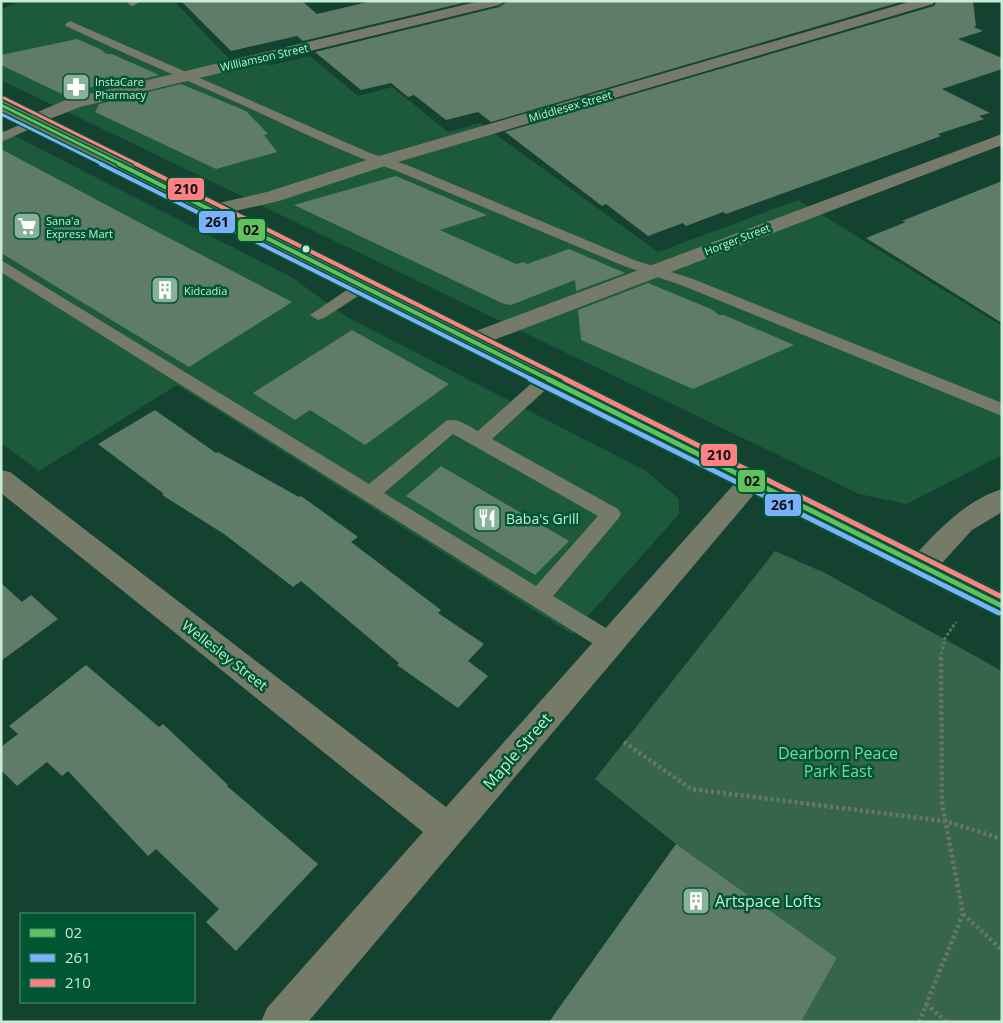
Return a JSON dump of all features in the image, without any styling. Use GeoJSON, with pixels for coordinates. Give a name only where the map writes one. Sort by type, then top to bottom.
{"type":"FeatureCollection","features":[{"type":"Feature","properties":{"kind":"main road"},"geometry":{"type":"LineString","coordinates":[[3,108],[213,210],[1002,606]]}},
{"type":"Feature","properties":{"kind":"street","name":"Williamson Street"},"geometry":{"type":"LineString","coordinates":[[33,121],[74,103],[499,1]]}},
{"type":"Feature","properties":{"kind":"street","name":"Middlesex Street"},"geometry":{"type":"LineString","coordinates":[[213,210],[272,197],[382,161],[928,1]]}},
{"type":"Feature","properties":{"kind":"street","name":"Horger Street"},"geometry":{"type":"LineString","coordinates":[[472,340],[1002,139]]}},
{"type":"Feature","properties":{"kind":"street","name":"Wellesley Street"},"geometry":{"type":"LineString","coordinates":[[1,479],[448,830]]}},
{"type":"Feature","properties":{"kind":"street","name":"Maple Street"},"geometry":{"type":"LineString","coordinates":[[281,1022],[753,480]]}},
{"type":"Feature","properties":{"kind":"street"},"geometry":{"type":"LineString","coordinates":[[922,566],[962,523],[1002,499]]}},
{"type":"Feature","properties":{"kind":"lane"},"geometry":{"type":"LineString","coordinates":[[70,24],[148,61],[365,156],[382,161],[629,263],[686,282],[1002,410]]}},
{"type":"Feature","properties":{"kind":"lane"},"geometry":{"type":"LineString","coordinates":[[1,138],[33,121]]}},
{"type":"Feature","properties":{"kind":"lane"},"geometry":{"type":"LineString","coordinates":[[1,265],[611,643]]}},
{"type":"Feature","properties":{"kind":"lane"},"geometry":{"type":"LineString","coordinates":[[318,315],[363,286]]}},
{"type":"Feature","properties":{"kind":"lane"},"geometry":{"type":"LineString","coordinates":[[480,440],[548,378]]}},
{"type":"Feature","properties":{"kind":"lane"},"geometry":{"type":"LineString","coordinates":[[371,494],[452,425],[611,514],[539,597]]}},
{"type":"Feature","properties":{"kind":"path"},"geometry":{"type":"LineString","coordinates":[[919,1022],[963,914],[942,803],[939,665],[945,638],[956,622]]}},
{"type":"Feature","properties":{"kind":"path"},"geometry":{"type":"LineString","coordinates":[[624,742],[691,789],[945,821],[1002,839]]}},
{"type":"Feature","properties":{"kind":"path"},"geometry":{"type":"LineString","coordinates":[[963,914],[1002,950]]}},
{"type":"Feature","properties":{"kind":"path"},"geometry":{"type":"LineString","coordinates":[[926,1004],[947,1022]]}},
{"type":"Feature","properties":{"kind":"shaded area"},"geometry":{"type":"Polygon","coordinates":[[[19,1],[174,1],[228,58],[272,65],[310,56],[358,96],[392,87],[448,132],[480,123],[658,252],[798,200],[1002,326],[1002,455],[907,504],[859,494],[1,80],[1,10],[19,1]]]}},
{"type":"Feature","properties":{"kind":"shaded area"},"geometry":{"type":"Polygon","coordinates":[[[1,129],[291,277],[347,317],[646,471],[679,499],[679,514],[572,634],[177,385],[39,471],[1,443],[1,129]]]}},
{"type":"Feature","properties":{"kind":"green space","name":"Dearborn Peace Park East"},"geometry":{"type":"Polygon","coordinates":[[[775,551],[825,573],[1002,671],[1002,1022],[801,1022],[837,958],[676,844],[595,779],[775,551]]]}},
{"type":"Feature","properties":{"kind":"building"},"geometry":{"type":"Polygon","coordinates":[[[181,1],[302,1],[317,14],[372,1],[471,1],[303,41],[297,36],[231,51],[181,1]]]}},
{"type":"Feature","properties":{"kind":"building"},"geometry":{"type":"Polygon","coordinates":[[[508,1],[904,1],[491,122],[478,112],[446,120],[414,95],[408,97],[391,83],[361,90],[315,52],[499,7],[508,1]]]}},
{"type":"Feature","properties":{"kind":"building"},"geometry":{"type":"Polygon","coordinates":[[[937,1],[973,1],[976,26],[974,27],[983,31],[958,39],[1002,58],[1002,69],[942,89],[990,113],[979,116],[984,119],[938,134],[941,136],[726,214],[723,212],[686,226],[683,223],[648,236],[606,204],[602,206],[505,132],[934,6],[937,1]]]}},
{"type":"Feature","properties":{"kind":"building"},"geometry":{"type":"Polygon","coordinates":[[[77,39],[102,50],[106,54],[112,54],[159,75],[107,88],[109,83],[62,94],[1,65],[1,55],[77,39]]]}},
{"type":"Feature","properties":{"kind":"building"},"geometry":{"type":"Polygon","coordinates":[[[181,84],[246,111],[268,134],[264,135],[277,152],[216,169],[95,112],[99,104],[181,84]]]}},
{"type":"Feature","properties":{"kind":"building"},"geometry":{"type":"Polygon","coordinates":[[[1,149],[292,302],[189,367],[1,253],[1,149]]]}},
{"type":"Feature","properties":{"kind":"building"},"geometry":{"type":"Polygon","coordinates":[[[396,176],[487,215],[440,230],[516,264],[524,262],[527,264],[569,249],[625,273],[576,291],[575,280],[511,305],[504,304],[294,205],[396,176]]]}},
{"type":"Feature","properties":{"kind":"building"},"geometry":{"type":"Polygon","coordinates":[[[1002,181],[1002,323],[866,238],[906,222],[902,221],[1002,181]]]}},
{"type":"Feature","properties":{"kind":"building"},"geometry":{"type":"Polygon","coordinates":[[[648,283],[711,309],[719,315],[724,315],[794,345],[693,389],[581,340],[578,310],[648,283]]]}},
{"type":"Feature","properties":{"kind":"building"},"geometry":{"type":"Polygon","coordinates":[[[352,330],[449,384],[365,445],[310,410],[295,420],[253,393],[352,330]]]}},
{"type":"Feature","properties":{"kind":"building"},"geometry":{"type":"Polygon","coordinates":[[[155,410],[216,453],[218,452],[299,497],[301,496],[358,537],[351,542],[441,610],[438,613],[484,644],[468,661],[488,676],[458,708],[397,665],[399,663],[301,581],[293,587],[224,534],[162,495],[164,494],[98,444],[155,410]]]}},
{"type":"Feature","properties":{"kind":"building","name":"Baba's Grill"},"geometry":{"type":"Polygon","coordinates":[[[441,466],[569,541],[535,575],[406,496],[441,466]]]}},
{"type":"Feature","properties":{"kind":"building"},"geometry":{"type":"Polygon","coordinates":[[[1,583],[22,602],[31,595],[58,619],[1,661],[1,583]]]}},
{"type":"Feature","properties":{"kind":"building"},"geometry":{"type":"Polygon","coordinates":[[[86,665],[159,727],[163,724],[227,786],[318,864],[236,951],[206,922],[219,909],[156,849],[148,856],[68,771],[62,776],[47,762],[17,786],[1,770],[1,747],[18,734],[9,726],[86,665]]]}},
{"type":"Feature","properties":{"kind":"building","name":"Artspace Lofts"},"geometry":{"type":"Polygon","coordinates":[[[676,844],[837,958],[801,1022],[549,1022],[676,844]]]}},
{"type":"Feature","properties":{"kind":"transit line","name":"210"},"geometry":{"type":"LineString","coordinates":[[4,98],[1002,597]]}},
{"type":"Feature","properties":{"kind":"transit line","name":"02"},"geometry":{"type":"LineString","coordinates":[[1,105],[1002,606]]}},
{"type":"Feature","properties":{"kind":"transit line","name":"261"},"geometry":{"type":"LineString","coordinates":[[1,114],[999,613]]}},
{"type":"Feature","properties":{"kind":"place","name":"InstaCare Pharmacy"},"geometry":{"type":"Point","coordinates":[76,87]}},
{"type":"Feature","properties":{"kind":"place","name":"Sana'a Express Mart"},"geometry":{"type":"Point","coordinates":[27,226]}},
{"type":"Feature","properties":{"kind":"place","name":"Kidcadia"},"geometry":{"type":"Point","coordinates":[165,290]}},
{"type":"Feature","properties":{"kind":"place","name":"Baba's Grill"},"geometry":{"type":"Point","coordinates":[487,518]}},
{"type":"Feature","properties":{"kind":"place","name":"Artspace Lofts"},"geometry":{"type":"Point","coordinates":[696,901]}}]}
